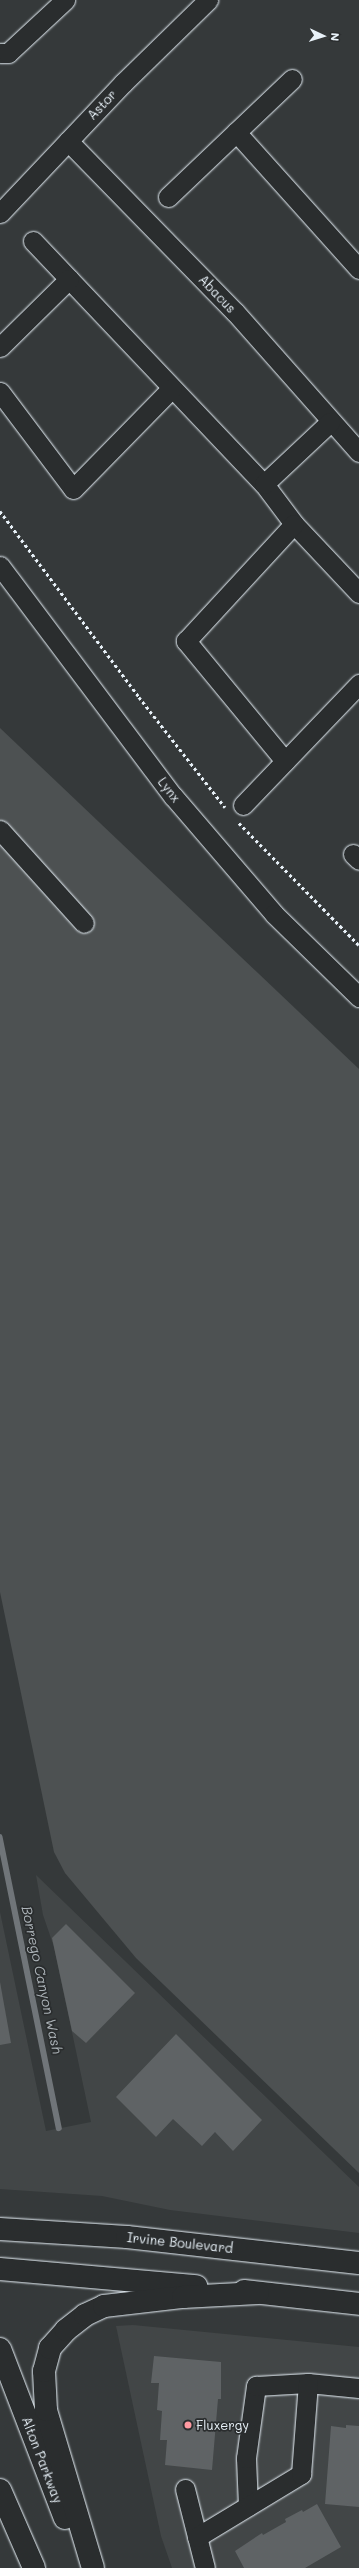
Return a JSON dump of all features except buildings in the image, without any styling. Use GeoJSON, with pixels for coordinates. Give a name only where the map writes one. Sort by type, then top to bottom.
{"type":"FeatureCollection","features":[{"type":"Feature","properties":{"kind":"main road","name":"Irvine Boulevard"},"geometry":{"type":"LineString","coordinates":[[0,2229],[127,2237],[359,2263]]}},
{"type":"Feature","properties":{"kind":"main road"},"geometry":{"type":"LineString","coordinates":[[0,2269],[359,2304]]}},
{"type":"Feature","properties":{"kind":"main road"},"geometry":{"type":"LineString","coordinates":[[93,2568],[46,2410],[44,2371],[50,2348],[66,2330],[85,2315],[104,2306],[183,2297],[258,2293]]}},
{"type":"Feature","properties":{"kind":"main road","name":"Alton Parkway"},"geometry":{"type":"LineString","coordinates":[[0,2349],[51,2486],[88,2568]]}},
{"type":"Feature","properties":{"kind":"main road"},"geometry":{"type":"LineString","coordinates":[[0,2490],[34,2568]]}},
{"type":"Feature","properties":{"kind":"street"},"geometry":{"type":"LineString","coordinates":[[0,54],[8,53],[65,0]]}},
{"type":"Feature","properties":{"kind":"street","name":"Astor"},"geometry":{"type":"LineString","coordinates":[[0,213],[123,83],[208,0]]}},
{"type":"Feature","properties":{"kind":"street"},"geometry":{"type":"LineString","coordinates":[[168,197],[292,79]]}},
{"type":"Feature","properties":{"kind":"street"},"geometry":{"type":"LineString","coordinates":[[236,132],[359,269]]}},
{"type":"Feature","properties":{"kind":"street","name":"Abacus"},"geometry":{"type":"LineString","coordinates":[[68,141],[235,312],[330,422],[359,452]]}},
{"type":"Feature","properties":{"kind":"street"},"geometry":{"type":"LineString","coordinates":[[33,241],[264,484],[294,524],[359,593]]}},
{"type":"Feature","properties":{"kind":"street"},"geometry":{"type":"LineString","coordinates":[[0,347],[69,279]]}},
{"type":"Feature","properties":{"kind":"street"},"geometry":{"type":"LineString","coordinates":[[0,392],[74,489],[172,388]]}},
{"type":"Feature","properties":{"kind":"street"},"geometry":{"type":"LineString","coordinates":[[264,484],[330,422]]}},
{"type":"Feature","properties":{"kind":"street"},"geometry":{"type":"LineString","coordinates":[[285,761],[186,640],[294,524]]}},
{"type":"Feature","properties":{"kind":"street","name":"Lynx"},"geometry":{"type":"LineString","coordinates":[[0,566],[173,796],[274,914],[359,996]]}},
{"type":"Feature","properties":{"kind":"street"},"geometry":{"type":"LineString","coordinates":[[236,812],[359,684]]}},
{"type":"Feature","properties":{"kind":"street"},"geometry":{"type":"LineString","coordinates":[[0,830],[84,923]]}},
{"type":"Feature","properties":{"kind":"street"},"geometry":{"type":"LineString","coordinates":[[197,2537],[301,2474],[308,2383]]}},
{"type":"Feature","properties":{"kind":"street"},"geometry":{"type":"LineString","coordinates":[[248,2506],[246,2458],[256,2386],[308,2383],[359,2388]]}},
{"type":"Feature","properties":{"kind":"street"},"geometry":{"type":"LineString","coordinates":[[185,2489],[205,2568]]}},
{"type":"Feature","properties":{"kind":"path"},"geometry":{"type":"LineString","coordinates":[[0,511],[139,697],[236,812],[359,945]]}},
{"type":"Feature","properties":{"kind":"shaded area"},"geometry":{"type":"Polygon","coordinates":[[[0,728],[359,1069],[359,2173],[136,1958],[65,1873],[54,1852],[0,1592],[0,728]]]}},
{"type":"Feature","properties":{"kind":"shaded area"},"geometry":{"type":"Polygon","coordinates":[[[36,1875],[359,2187],[359,2233],[170,2210],[102,2196],[0,2189],[0,1912],[46,2131],[91,2122],[54,1947],[43,1915],[36,1875]]]}},
{"type":"Feature","properties":{"kind":"shaded area"},"geometry":{"type":"Polygon","coordinates":[[[133,2325],[359,2347],[359,2568],[172,2568],[161,2536],[116,2326],[133,2325]]]}},
{"type":"Feature","properties":{"kind":"waterway","name":"Borrego Canyon Wash"},"geometry":{"type":"LineString","coordinates":[[0,1837],[59,2128]]}},
{"type":"Feature","properties":{"kind":"place","name":"Fluxergy"},"geometry":{"type":"Point","coordinates":[188,2425]}}]}
